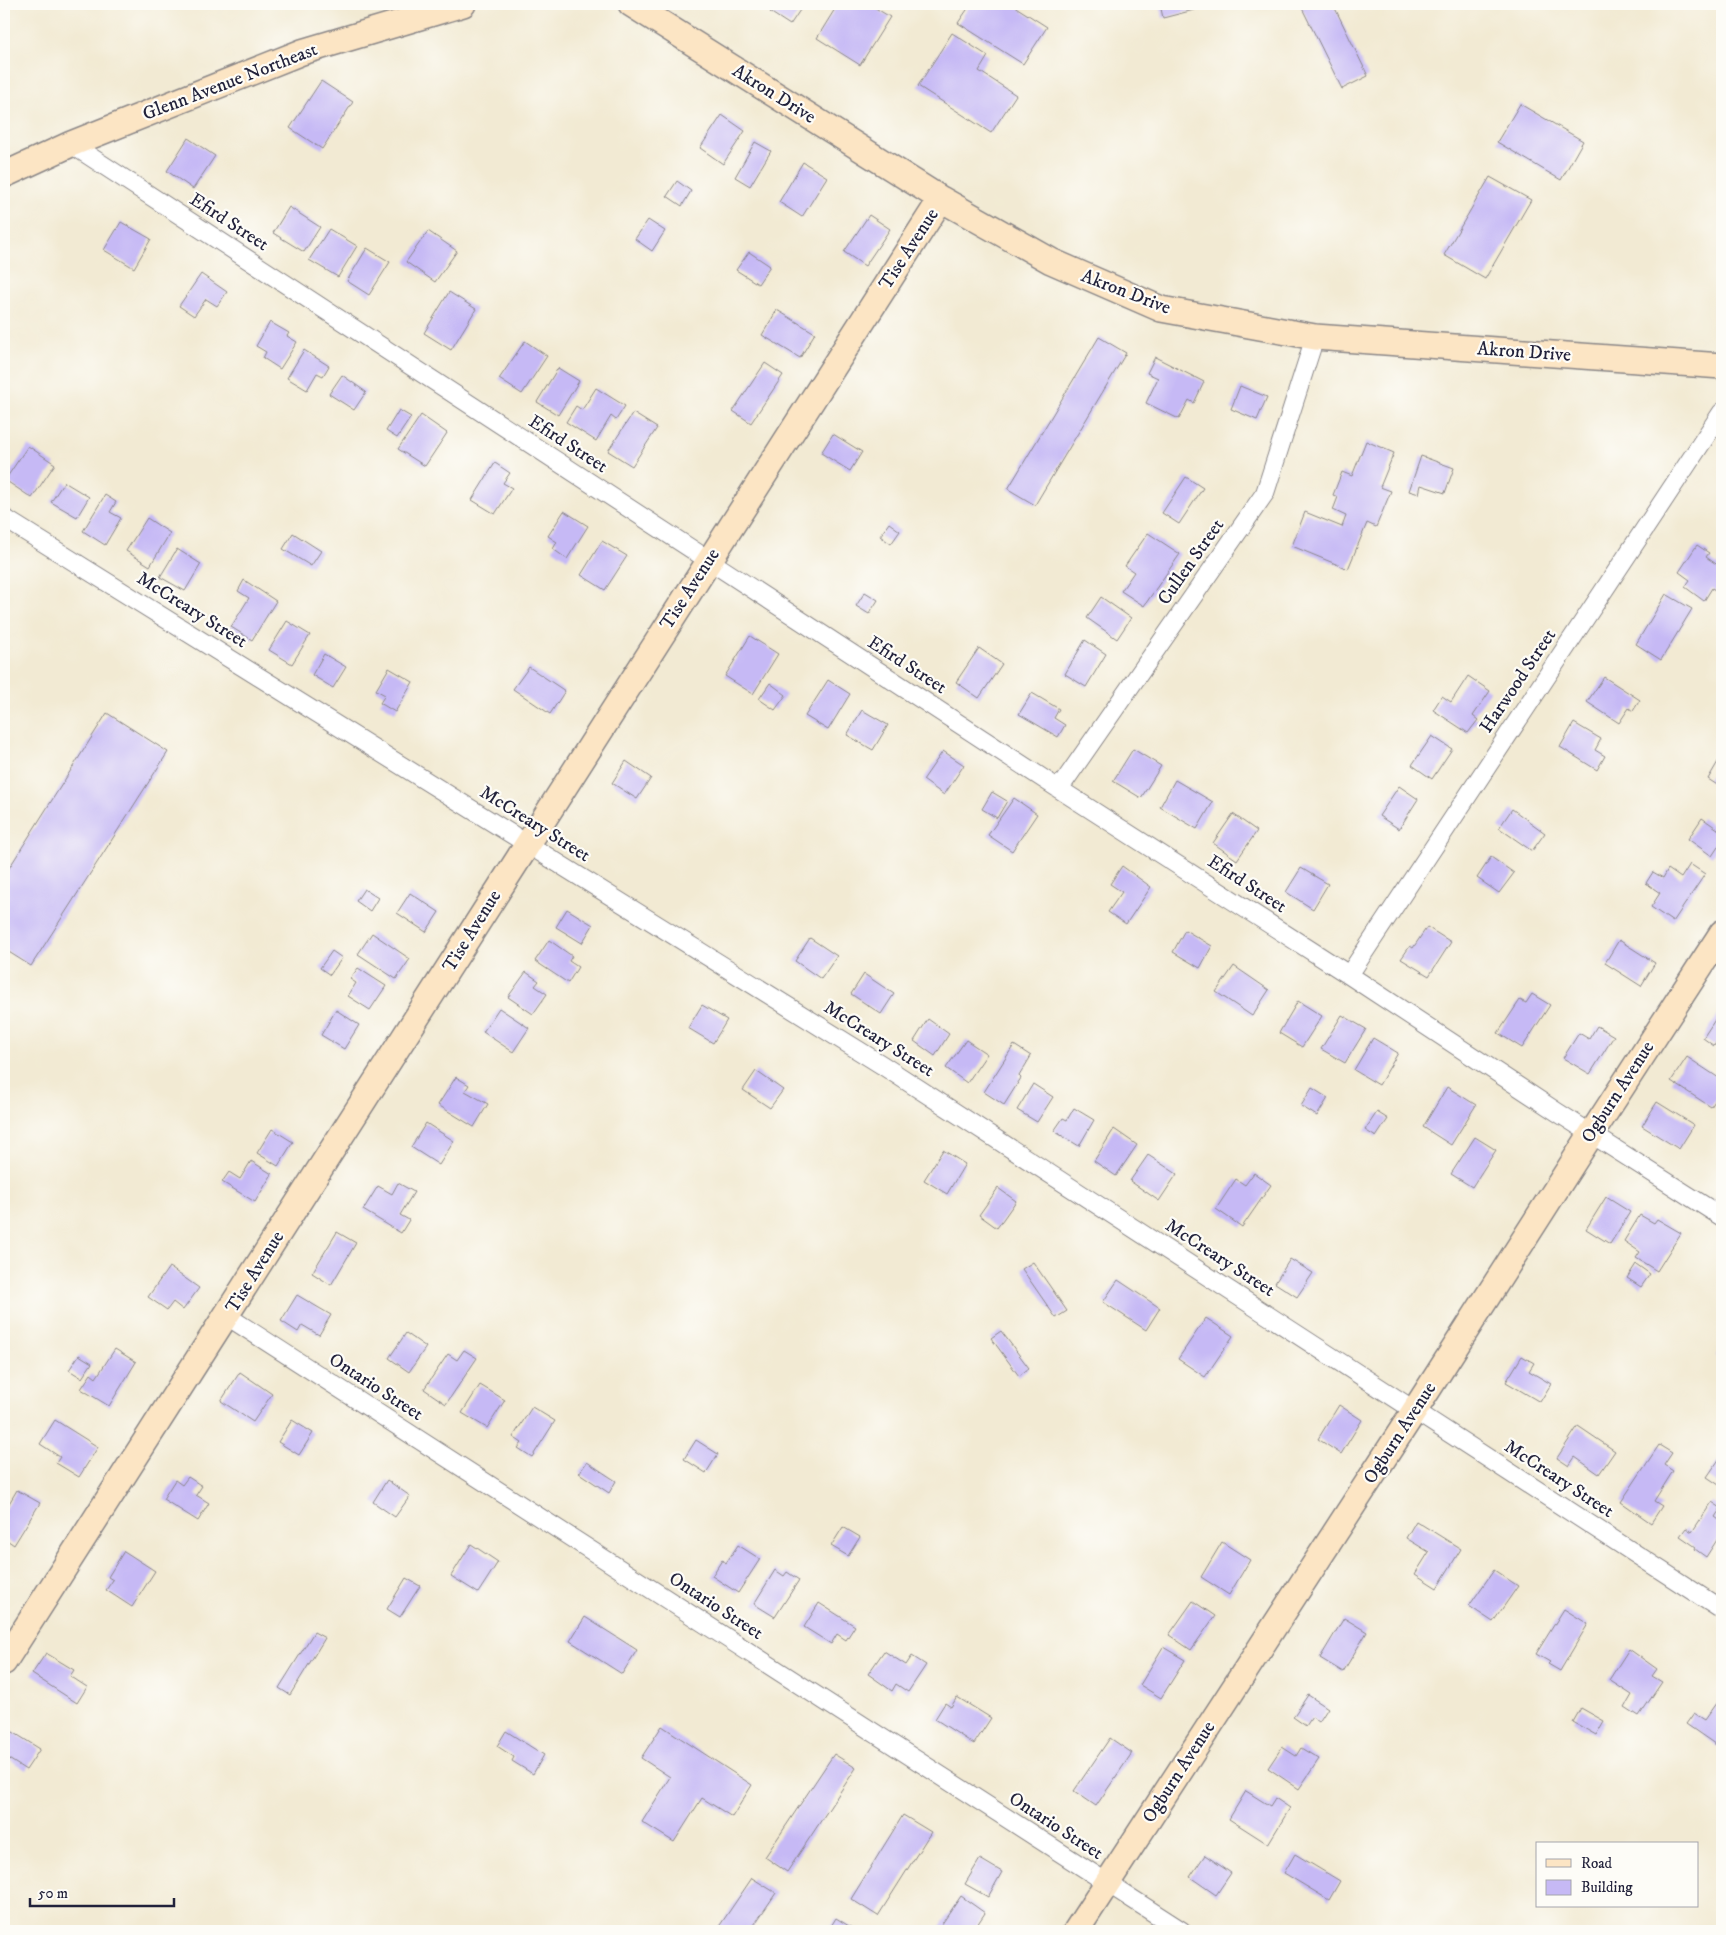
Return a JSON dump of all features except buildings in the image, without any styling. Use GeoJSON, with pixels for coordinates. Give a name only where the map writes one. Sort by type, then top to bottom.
{"type":"FeatureCollection","features":[{"type":"Feature","properties":{"kind":"street","name":"Glenn Avenue Northeast"},"geometry":{"type":"LineString","coordinates":[[4,175],[71,144],[302,52],[463,4]]}},
{"type":"Feature","properties":{"kind":"street","name":"Akron Drive"},"geometry":{"type":"LineString","coordinates":[[631,4],[941,199],[1051,261],[1161,309],[1315,337],[1722,366]]}},
{"type":"Feature","properties":{"kind":"street","name":"Efird Street"},"geometry":{"type":"LineString","coordinates":[[71,144],[708,561],[1722,1218]]}},
{"type":"Feature","properties":{"kind":"street","name":"Tise Avenue"},"geometry":{"type":"LineString","coordinates":[[4,1662],[941,199]]}},
{"type":"Feature","properties":{"kind":"street","name":"Cullen Street"},"geometry":{"type":"LineString","coordinates":[[1059,789],[1265,493],[1315,337]]}},
{"type":"Feature","properties":{"kind":"street","name":"Harwood Street"},"geometry":{"type":"LineString","coordinates":[[1349,975],[1722,412]]}},
{"type":"Feature","properties":{"kind":"street","name":"McCreary Street"},"geometry":{"type":"LineString","coordinates":[[4,518],[873,1059],[1722,1610]]}},
{"type":"Feature","properties":{"kind":"street","name":"Ogburn Avenue"},"geometry":{"type":"LineString","coordinates":[[1076,1931],[1722,933]]}},
{"type":"Feature","properties":{"kind":"street","name":"Ontario Street"},"geometry":{"type":"LineString","coordinates":[[227,1316],[1182,1931]]}}]}
